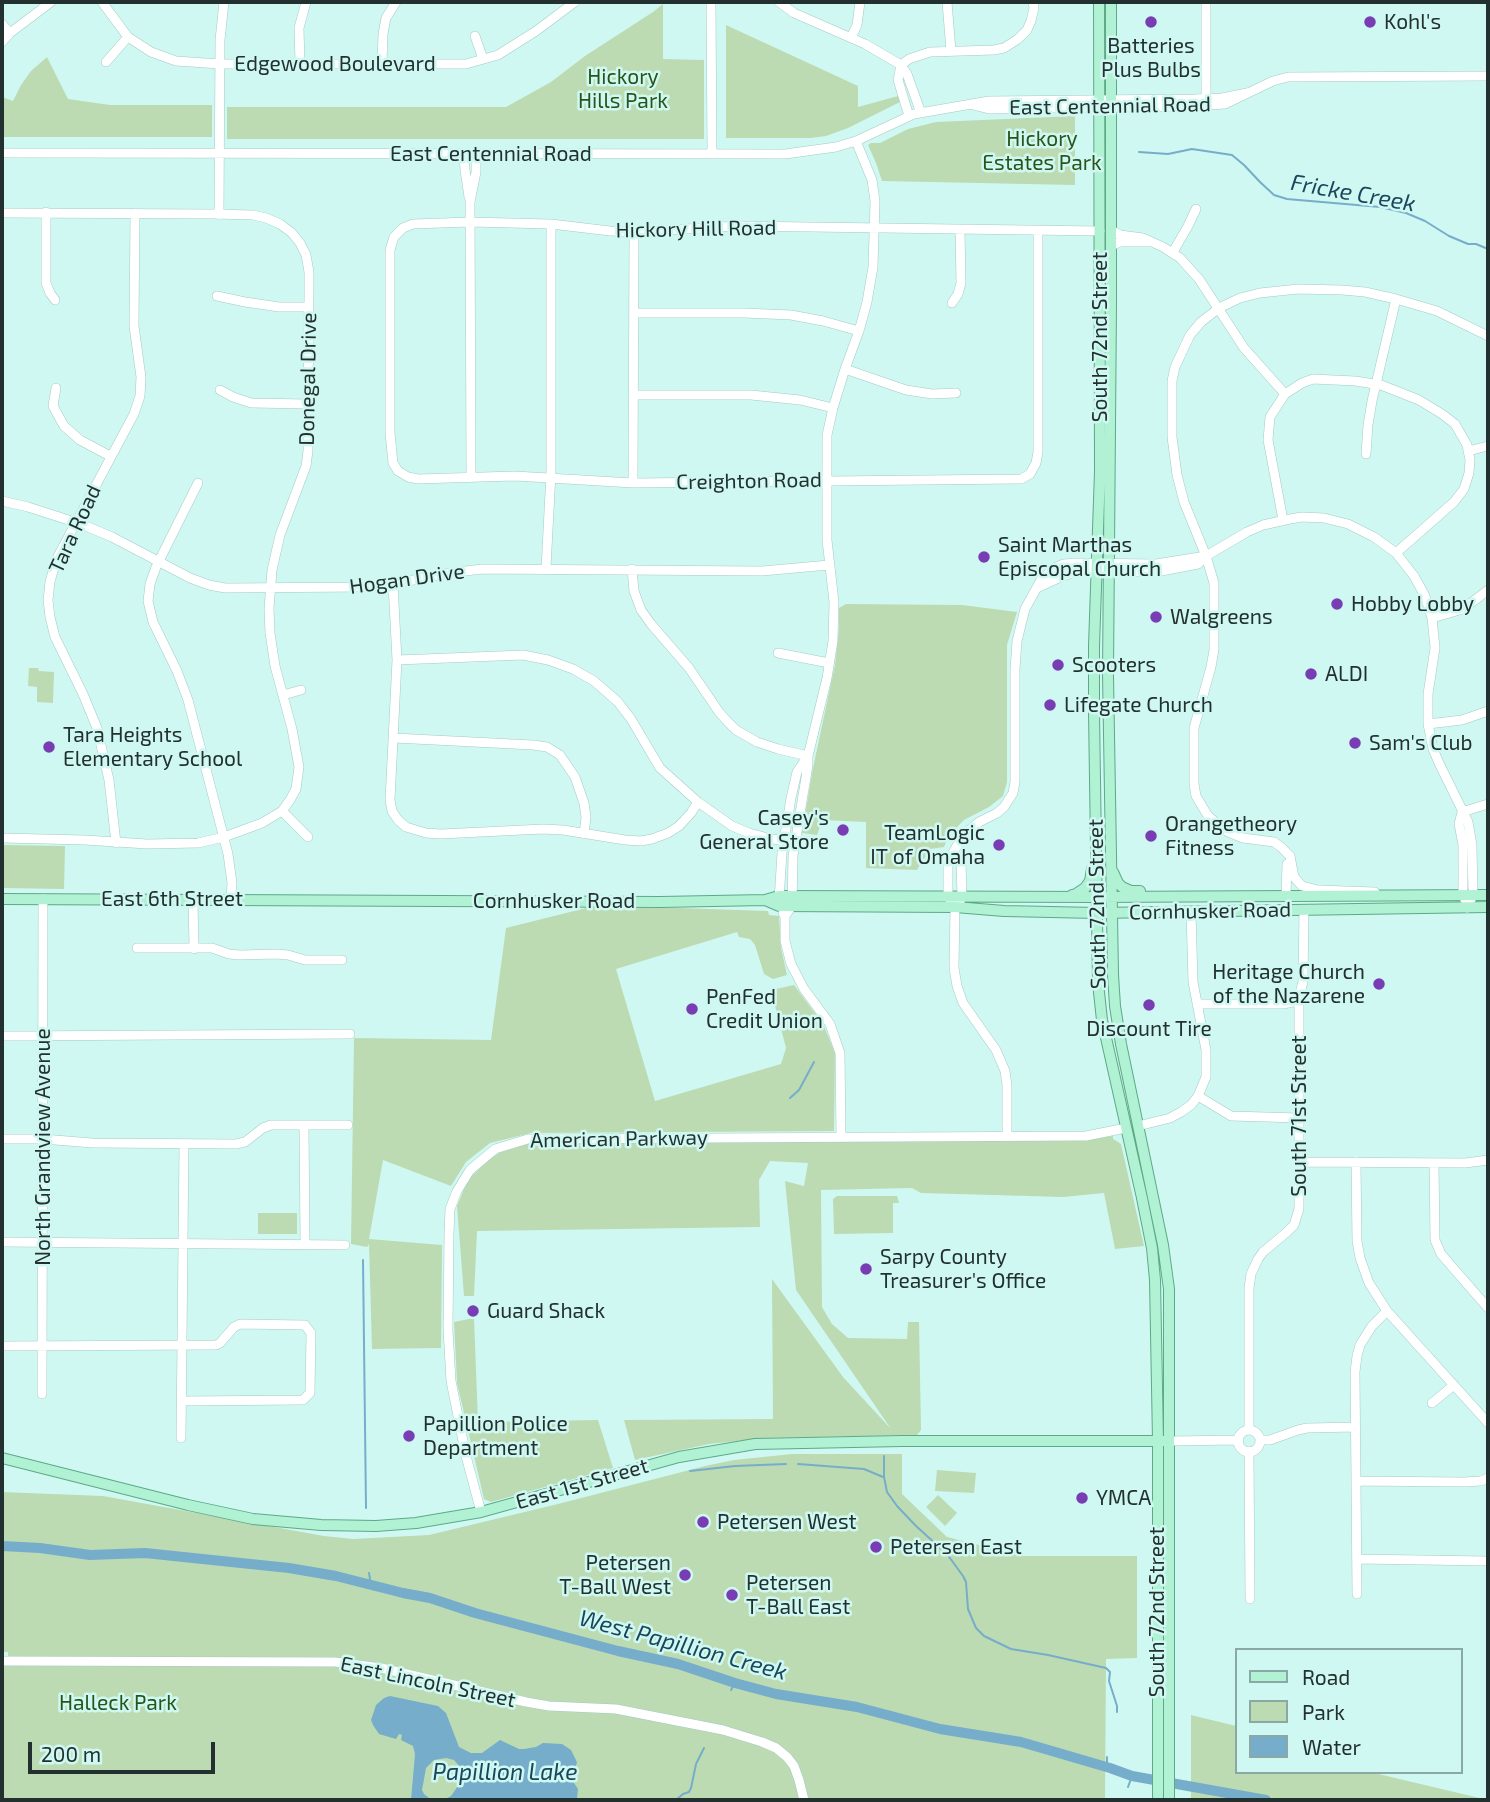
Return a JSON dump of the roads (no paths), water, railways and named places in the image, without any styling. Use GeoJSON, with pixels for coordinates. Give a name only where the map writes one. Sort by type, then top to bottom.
{"type":"FeatureCollection","features":[{"type":"Feature","properties":{"kind":"main road","name":"South 72nd Street"},"geometry":{"type":"LineString","coordinates":[[1099,2],[1105,103],[1105,231],[1094,712],[1099,1001],[1152,1248],[1164,1441]]}},
{"type":"Feature","properties":{"kind":"main road","name":"South 72nd Street"},"geometry":{"type":"LineString","coordinates":[[1105,103],[1111,2]]}},
{"type":"Feature","properties":{"kind":"main road","name":"South 72nd Street"},"geometry":{"type":"LineString","coordinates":[[1105,231],[1111,249],[1108,742],[1113,983],[1118,1026],[1164,1245],[1169,1289],[1164,1441],[1163,1739],[1158,1800]]}},
{"type":"Feature","properties":{"kind":"main road"},"geometry":{"type":"LineString","coordinates":[[1060,897],[1076,894],[1085,888],[1090,881],[1096,853]]}},
{"type":"Feature","properties":{"kind":"main road"},"geometry":{"type":"LineString","coordinates":[[1111,865],[1118,883],[1130,891],[1259,890],[1286,895]]}},
{"type":"Feature","properties":{"kind":"main road","name":"Cornhusker Road"},"geometry":{"type":"LineString","coordinates":[[951,902],[962,897],[1488,895]]}},
{"type":"Feature","properties":{"kind":"main road"},"geometry":{"type":"LineString","coordinates":[[1304,910],[1306,905],[1311,903],[1364,902],[1411,896]]}},
{"type":"Feature","properties":{"kind":"main road","name":"East 6th Street"},"geometry":{"type":"LineString","coordinates":[[2,899],[342,899]]}},
{"type":"Feature","properties":{"kind":"main road","name":"Cornhusker Road"},"geometry":{"type":"LineString","coordinates":[[342,899],[951,902],[1097,913],[1488,907]]}},
{"type":"Feature","properties":{"kind":"main road"},"geometry":{"type":"LineString","coordinates":[[1059,912],[1086,921],[1097,938]]}},
{"type":"Feature","properties":{"kind":"main road"},"geometry":{"type":"LineString","coordinates":[[1112,948],[1123,920],[1142,912]]}},
{"type":"Feature","properties":{"kind":"main road"},"geometry":{"type":"LineString","coordinates":[[1105,1038],[1119,1070],[1130,1117],[1138,1126]]}},
{"type":"Feature","properties":{"kind":"main road"},"geometry":{"type":"LineString","coordinates":[[1126,1128],[1130,1128],[1133,1133],[1146,1184],[1155,1204]]}},
{"type":"Feature","properties":{"kind":"main road","name":"East 1st Street"},"geometry":{"type":"LineString","coordinates":[[2,1458],[253,1519],[338,1526],[397,1525],[481,1512],[679,1457],[755,1444],[1164,1441]]}},
{"type":"Feature","properties":{"kind":"main road","name":"South 72nd Street"},"geometry":{"type":"LineString","coordinates":[[1163,1739],[1169,1800]]}},
{"type":"Feature","properties":{"kind":"street"},"geometry":{"type":"LineString","coordinates":[[2,42],[51,2]]}},
{"type":"Feature","properties":{"kind":"street","name":"Edgewood Boulevard"},"geometry":{"type":"LineString","coordinates":[[102,2],[128,37],[151,52],[176,61],[220,64],[466,64],[498,55],[513,47],[575,2]]}},
{"type":"Feature","properties":{"kind":"street"},"geometry":{"type":"LineString","coordinates":[[2,213],[219,215],[220,40],[224,2]]}},
{"type":"Feature","properties":{"kind":"street"},"geometry":{"type":"LineString","coordinates":[[300,64],[299,28],[306,2]]}},
{"type":"Feature","properties":{"kind":"street"},"geometry":{"type":"LineString","coordinates":[[382,63],[383,34],[396,2]]}},
{"type":"Feature","properties":{"kind":"street"},"geometry":{"type":"LineString","coordinates":[[712,2],[712,154]]}},
{"type":"Feature","properties":{"kind":"street"},"geometry":{"type":"LineString","coordinates":[[779,2],[794,13],[884,54],[901,65],[921,113]]}},
{"type":"Feature","properties":{"kind":"street"},"geometry":{"type":"LineString","coordinates":[[851,38],[860,2]]}},
{"type":"Feature","properties":{"kind":"street"},"geometry":{"type":"LineString","coordinates":[[947,2],[951,51]]}},
{"type":"Feature","properties":{"kind":"street"},"geometry":{"type":"LineString","coordinates":[[909,116],[898,80],[901,65],[929,52],[1004,48],[1027,30],[1034,8],[1033,2]]}},
{"type":"Feature","properties":{"kind":"street"},"geometry":{"type":"LineString","coordinates":[[1206,2],[1206,102]]}},
{"type":"Feature","properties":{"kind":"street"},"geometry":{"type":"LineString","coordinates":[[2,24],[10,33]]}},
{"type":"Feature","properties":{"kind":"street"},"geometry":{"type":"LineString","coordinates":[[475,36],[483,59]]}},
{"type":"Feature","properties":{"kind":"street"},"geometry":{"type":"LineString","coordinates":[[106,62],[128,37]]}},
{"type":"Feature","properties":{"kind":"street","name":"East Centennial Road"},"geometry":{"type":"LineString","coordinates":[[2,153],[797,153],[856,141],[909,116],[971,105],[989,109],[1105,103],[1225,104],[1273,81],[1288,77],[1488,76]]}},
{"type":"Feature","properties":{"kind":"street"},"geometry":{"type":"LineString","coordinates":[[785,916],[792,901],[795,842],[808,756],[833,641],[834,602],[827,540],[827,435],[867,302],[873,267],[875,201],[872,180],[856,141]]}},
{"type":"Feature","properties":{"kind":"street"},"geometry":{"type":"LineString","coordinates":[[464,154],[470,202],[471,476]]}},
{"type":"Feature","properties":{"kind":"street"},"geometry":{"type":"LineString","coordinates":[[470,202],[476,173],[476,154]]}},
{"type":"Feature","properties":{"kind":"street"},"geometry":{"type":"LineString","coordinates":[[1172,252],[1196,209]]}},
{"type":"Feature","properties":{"kind":"street"},"geometry":{"type":"LineString","coordinates":[[46,212],[46,283],[55,300]]}},
{"type":"Feature","properties":{"kind":"street","name":"Tara Road"},"geometry":{"type":"LineString","coordinates":[[116,843],[109,780],[97,728],[55,637],[49,610],[49,591],[54,565],[134,414],[140,396],[141,377],[134,326],[135,213]]}},
{"type":"Feature","properties":{"kind":"street","name":"Donegal Drive"},"geometry":{"type":"LineString","coordinates":[[219,215],[253,215],[280,224],[300,243],[306,255],[309,272],[308,451],[306,466],[280,535],[270,588],[270,633],[275,666],[299,767],[296,789],[282,811]]}},
{"type":"Feature","properties":{"kind":"street","name":"Hickory Hill Road"},"geometry":{"type":"LineString","coordinates":[[401,472],[393,463],[391,451],[390,250],[394,237],[402,228],[413,224],[551,224],[634,232],[738,226],[1105,231],[1135,236],[1172,252],[1199,279],[1244,348],[1285,394]]}},
{"type":"Feature","properties":{"kind":"street"},"geometry":{"type":"LineString","coordinates":[[546,568],[551,477],[551,224]]}},
{"type":"Feature","properties":{"kind":"street"},"geometry":{"type":"LineString","coordinates":[[952,303],[961,283],[960,230]]}},
{"type":"Feature","properties":{"kind":"street"},"geometry":{"type":"LineString","coordinates":[[634,232],[634,483]]}},
{"type":"Feature","properties":{"kind":"street","name":"Creighton Road"},"geometry":{"type":"LineString","coordinates":[[401,472],[418,479],[471,476],[551,477],[634,483],[1021,479],[1030,474],[1038,452],[1038,232]]}},
{"type":"Feature","properties":{"kind":"street"},"geometry":{"type":"LineString","coordinates":[[1111,249],[1120,242],[1152,242]]}},
{"type":"Feature","properties":{"kind":"street"},"geometry":{"type":"LineString","coordinates":[[1411,896],[1364,890],[1307,888],[1299,885],[1295,880],[1290,856],[1274,842],[1243,838],[1228,832],[1208,816],[1196,796],[1193,772],[1194,728],[1209,679],[1214,650],[1214,583],[1184,502],[1177,475],[1172,437],[1172,381],[1175,367],[1190,335],[1201,322],[1219,308],[1240,298],[1260,293],[1298,289],[1366,292],[1437,311],[1488,336]]}},
{"type":"Feature","properties":{"kind":"street"},"geometry":{"type":"LineString","coordinates":[[217,296],[245,303],[309,307]]}},
{"type":"Feature","properties":{"kind":"street"},"geometry":{"type":"LineString","coordinates":[[1366,454],[1368,425],[1396,299]]}},
{"type":"Feature","properties":{"kind":"street"},"geometry":{"type":"LineString","coordinates":[[634,313],[791,315],[859,331]]}},
{"type":"Feature","properties":{"kind":"street"},"geometry":{"type":"LineString","coordinates":[[845,369],[906,390],[932,394],[956,393]]}},
{"type":"Feature","properties":{"kind":"street"},"geometry":{"type":"LineString","coordinates":[[1283,520],[1268,440],[1270,417],[1285,394],[1313,379],[1376,384],[1419,400],[1442,414],[1455,424],[1468,451],[1469,473],[1464,489],[1454,502],[1396,553]]}},
{"type":"Feature","properties":{"kind":"street"},"geometry":{"type":"LineString","coordinates":[[56,388],[53,406],[64,426],[80,440],[110,456]]}},
{"type":"Feature","properties":{"kind":"street"},"geometry":{"type":"LineString","coordinates":[[220,390],[251,403],[309,404]]}},
{"type":"Feature","properties":{"kind":"street"},"geometry":{"type":"LineString","coordinates":[[633,395],[751,395],[800,400],[833,408]]}},
{"type":"Feature","properties":{"kind":"street"},"geometry":{"type":"LineString","coordinates":[[1468,451],[1488,446]]}},
{"type":"Feature","properties":{"kind":"street"},"geometry":{"type":"LineString","coordinates":[[198,483],[151,579],[150,612],[188,701],[230,863],[231,900]]}},
{"type":"Feature","properties":{"kind":"street","name":"Hogan Drive"},"geometry":{"type":"LineString","coordinates":[[2,501],[28,507],[112,537],[190,578],[225,588],[343,588],[393,584],[482,569],[762,571],[829,565]]}},
{"type":"Feature","properties":{"kind":"street"},"geometry":{"type":"LineString","coordinates":[[1007,1136],[1007,1085],[1004,1071],[996,1050],[963,1003],[957,986],[948,862],[963,835],[979,822],[997,813],[1013,793],[1017,641],[1025,609],[1037,588],[1063,576],[1097,567],[1171,570],[1198,564],[1206,556],[1263,525],[1302,517],[1324,518],[1348,524],[1374,537],[1396,553],[1425,596],[1432,618],[1435,648],[1428,694],[1428,724],[1433,749],[1468,822],[1472,845],[1467,908]]}},
{"type":"Feature","properties":{"kind":"street"},"geometry":{"type":"LineString","coordinates":[[632,569],[634,591],[641,610],[689,668],[727,721],[736,730],[757,742],[808,756]]}},
{"type":"Feature","properties":{"kind":"street"},"geometry":{"type":"LineString","coordinates":[[393,584],[397,660],[390,800],[392,811],[406,827],[433,833],[563,830],[641,841],[668,833],[679,826],[698,802]]}},
{"type":"Feature","properties":{"kind":"street"},"geometry":{"type":"LineString","coordinates":[[1432,618],[1463,609],[1488,590]]}},
{"type":"Feature","properties":{"kind":"street"},"geometry":{"type":"LineString","coordinates":[[778,653],[830,663]]}},
{"type":"Feature","properties":{"kind":"street"},"geometry":{"type":"LineString","coordinates":[[397,660],[523,655],[573,669],[594,681],[618,702],[660,768],[698,802],[749,833],[795,842]]}},
{"type":"Feature","properties":{"kind":"street"},"geometry":{"type":"LineString","coordinates":[[283,695],[301,690]]}},
{"type":"Feature","properties":{"kind":"street"},"geometry":{"type":"LineString","coordinates":[[1428,724],[1462,720],[1488,711]]}},
{"type":"Feature","properties":{"kind":"street"},"geometry":{"type":"LineString","coordinates":[[394,738],[547,747],[560,755],[575,777],[584,803],[584,834]]}},
{"type":"Feature","properties":{"kind":"street"},"geometry":{"type":"LineString","coordinates":[[808,756],[797,772],[784,841],[779,901],[785,916],[785,941],[791,964],[804,989],[830,1024],[840,1053],[841,1137]]}},
{"type":"Feature","properties":{"kind":"street"},"geometry":{"type":"LineString","coordinates":[[1462,812],[1488,804]]}},
{"type":"Feature","properties":{"kind":"street"},"geometry":{"type":"LineString","coordinates":[[2,838],[187,844],[224,837],[262,823],[282,811],[308,836]]}},
{"type":"Feature","properties":{"kind":"street"},"geometry":{"type":"LineString","coordinates":[[1285,852],[1286,895]]}},
{"type":"Feature","properties":{"kind":"street"},"geometry":{"type":"LineString","coordinates":[[954,853],[961,862],[962,897]]}},
{"type":"Feature","properties":{"kind":"street","name":"North Grandview Avenue"},"geometry":{"type":"LineString","coordinates":[[41,1394],[43,899]]}},
{"type":"Feature","properties":{"kind":"street"},"geometry":{"type":"LineString","coordinates":[[193,900],[194,948]]}},
{"type":"Feature","properties":{"kind":"street","name":"South 71st Street"},"geometry":{"type":"LineString","coordinates":[[1249,1430],[1250,1281],[1258,1259],[1287,1232],[1299,1209],[1299,996],[1303,982],[1304,910]]}},
{"type":"Feature","properties":{"kind":"street"},"geometry":{"type":"LineString","coordinates":[[1138,1126],[1170,1118],[1191,1105],[1206,1077],[1208,1063],[1193,982],[1192,911]]}},
{"type":"Feature","properties":{"kind":"street"},"geometry":{"type":"LineString","coordinates":[[138,948],[212,948],[240,956],[276,954],[305,960],[342,960]]}},
{"type":"Feature","properties":{"kind":"street"},"geometry":{"type":"LineString","coordinates":[[1197,1004],[1283,1004],[1293,1002],[1299,996]]}},
{"type":"Feature","properties":{"kind":"street"},"geometry":{"type":"LineString","coordinates":[[2,1036],[350,1034]]}},
{"type":"Feature","properties":{"kind":"street"},"geometry":{"type":"LineString","coordinates":[[1198,1096],[1231,1116],[1300,1118]]}},
{"type":"Feature","properties":{"kind":"street"},"geometry":{"type":"LineString","coordinates":[[2,1139],[236,1144],[245,1142],[271,1125],[348,1125]]}},
{"type":"Feature","properties":{"kind":"street"},"geometry":{"type":"LineString","coordinates":[[304,1125],[305,1244]]}},
{"type":"Feature","properties":{"kind":"street","name":"American Parkway"},"geometry":{"type":"LineString","coordinates":[[481,1512],[451,1381],[448,1330],[449,1234],[450,1209],[457,1191],[470,1170],[495,1149],[528,1139],[1086,1136],[1126,1128]]}},
{"type":"Feature","properties":{"kind":"street"},"geometry":{"type":"LineString","coordinates":[[181,1438],[184,1144]]}},
{"type":"Feature","properties":{"kind":"street"},"geometry":{"type":"LineString","coordinates":[[1300,1162],[1465,1163],[1488,1160]]}},
{"type":"Feature","properties":{"kind":"street"},"geometry":{"type":"LineString","coordinates":[[1356,1162],[1356,1219],[1360,1258],[1368,1283],[1387,1311],[1488,1423]]}},
{"type":"Feature","properties":{"kind":"street"},"geometry":{"type":"LineString","coordinates":[[1434,1163],[1435,1240],[1441,1254],[1488,1308]]}},
{"type":"Feature","properties":{"kind":"street"},"geometry":{"type":"LineString","coordinates":[[2,1242],[345,1245]]}},
{"type":"Feature","properties":{"kind":"street"},"geometry":{"type":"LineString","coordinates":[[1357,1594],[1357,1356],[1360,1345],[1372,1326],[1387,1311]]}},
{"type":"Feature","properties":{"kind":"street"},"geometry":{"type":"LineString","coordinates":[[2,1346],[214,1345],[220,1343],[240,1324],[305,1325],[311,1333],[310,1393],[303,1401],[182,1401]]}},
{"type":"Feature","properties":{"kind":"street"},"geometry":{"type":"LineString","coordinates":[[1432,1403],[1454,1385]]}},
{"type":"Feature","properties":{"kind":"street"},"geometry":{"type":"LineString","coordinates":[[1260,1440],[1270,1440],[1307,1428],[1356,1427]]}},
{"type":"Feature","properties":{"kind":"street"},"geometry":{"type":"LineString","coordinates":[[1249,1430],[1257,1434],[1260,1440],[1257,1448],[1249,1451],[1242,1449],[1239,1440],[1241,1434],[1249,1430]]}},
{"type":"Feature","properties":{"kind":"street"},"geometry":{"type":"LineString","coordinates":[[1164,1441],[1239,1440]]}},
{"type":"Feature","properties":{"kind":"street"},"geometry":{"type":"LineString","coordinates":[[1249,1451],[1250,1599]]}},
{"type":"Feature","properties":{"kind":"street"},"geometry":{"type":"LineString","coordinates":[[1356,1481],[1464,1482],[1488,1478]]}},
{"type":"Feature","properties":{"kind":"street"},"geometry":{"type":"LineString","coordinates":[[1357,1559],[1488,1560]]}},
{"type":"Feature","properties":{"kind":"street","name":"East Lincoln Street"},"geometry":{"type":"LineString","coordinates":[[2,1661],[348,1662],[538,1704],[616,1709],[726,1731],[762,1742],[787,1757],[794,1766],[804,1800]]}},
{"type":"Feature","properties":{"kind":"water","name":"Papillion Lake"},"geometry":{"type":"Polygon","coordinates":[[[390,1696],[438,1706],[446,1713],[459,1747],[471,1753],[482,1753],[500,1740],[519,1749],[536,1747],[543,1743],[562,1744],[571,1750],[577,1763],[572,1773],[578,1789],[577,1798],[575,1800],[479,1798],[469,1800],[439,1800],[411,1800],[415,1754],[413,1746],[401,1740],[402,1735],[399,1734],[396,1739],[379,1734],[371,1720],[376,1705],[390,1696]],[[434,1760],[426,1768],[422,1790],[429,1798],[447,1798],[460,1783],[460,1767],[454,1760],[434,1760]]]}},
{"type":"Feature","properties":{"kind":"waterway","name":"Fricke Creek"},"geometry":{"type":"LineString","coordinates":[[1139,152],[1168,154],[1192,149],[1232,155],[1274,195],[1287,199],[1380,207],[1406,213],[1449,236],[1488,249]]}},
{"type":"Feature","properties":{"kind":"waterway"},"geometry":{"type":"LineString","coordinates":[[790,1098],[799,1090],[814,1062]]}},
{"type":"Feature","properties":{"kind":"waterway"},"geometry":{"type":"LineString","coordinates":[[363,1260],[366,1508]]}},
{"type":"Feature","properties":{"kind":"waterway"},"geometry":{"type":"LineString","coordinates":[[884,1456],[887,1492],[916,1526],[947,1554],[963,1576],[968,1609],[976,1628],[984,1636],[1011,1649],[1106,1668],[1110,1672],[1109,1681],[1117,1712]]}},
{"type":"Feature","properties":{"kind":"waterway"},"geometry":{"type":"LineString","coordinates":[[690,1471],[786,1464]]}},
{"type":"Feature","properties":{"kind":"waterway"},"geometry":{"type":"LineString","coordinates":[[798,1464],[864,1469],[883,1477]]}},
{"type":"Feature","properties":{"kind":"waterway","name":"West Papillion Creek"},"geometry":{"type":"LineString","coordinates":[[2,1546],[90,1555],[145,1553],[289,1568],[336,1576],[430,1598],[475,1613],[618,1651],[678,1664],[776,1694],[857,1707],[940,1729],[1021,1742],[1132,1776],[1266,1800]]}},
{"type":"Feature","properties":{"kind":"waterway"},"geometry":{"type":"LineString","coordinates":[[369,1573],[371,1585]]}},
{"type":"Feature","properties":{"kind":"waterway","name":"West Papillion Creek"},"geometry":{"type":"LineString","coordinates":[[731,1690],[735,1683]]}},
{"type":"Feature","properties":{"kind":"waterway"},"geometry":{"type":"LineString","coordinates":[[676,1800],[689,1792],[696,1764],[704,1748]]}},
{"type":"Feature","properties":{"kind":"waterway"},"geometry":{"type":"LineString","coordinates":[[1107,1757],[1107,1768]]}},
{"type":"Feature","properties":{"kind":"waterway"},"geometry":{"type":"LineString","coordinates":[[1128,1787],[1132,1776]]}},
{"type":"Feature","properties":{"kind":"place","name":"Batteries Plus Bulbs"},"geometry":{"type":"Point","coordinates":[1151,22]}},
{"type":"Feature","properties":{"kind":"place","name":"Kohl's"},"geometry":{"type":"Point","coordinates":[1370,22]}},
{"type":"Feature","properties":{"kind":"place","name":"Saint Marthas Episcopal Church"},"geometry":{"type":"Point","coordinates":[984,557]}},
{"type":"Feature","properties":{"kind":"place","name":"Hobby Lobby"},"geometry":{"type":"Point","coordinates":[1337,604]}},
{"type":"Feature","properties":{"kind":"place","name":"Walgreens"},"geometry":{"type":"Point","coordinates":[1156,617]}},
{"type":"Feature","properties":{"kind":"place","name":"Scooters"},"geometry":{"type":"Point","coordinates":[1058,665]}},
{"type":"Feature","properties":{"kind":"place","name":"ALDI"},"geometry":{"type":"Point","coordinates":[1311,674]}},
{"type":"Feature","properties":{"kind":"place","name":"Lifegate Church"},"geometry":{"type":"Point","coordinates":[1050,705]}},
{"type":"Feature","properties":{"kind":"place","name":"Sam's Club"},"geometry":{"type":"Point","coordinates":[1355,743]}},
{"type":"Feature","properties":{"kind":"place","name":"Tara Heights Elementary School"},"geometry":{"type":"Point","coordinates":[49,747]}},
{"type":"Feature","properties":{"kind":"place","name":"Casey's General Store"},"geometry":{"type":"Point","coordinates":[843,830]}},
{"type":"Feature","properties":{"kind":"place","name":"Orangetheory Fitness"},"geometry":{"type":"Point","coordinates":[1151,836]}},
{"type":"Feature","properties":{"kind":"place","name":"TeamLogic IT of Omaha"},"geometry":{"type":"Point","coordinates":[999,845]}},
{"type":"Feature","properties":{"kind":"place","name":"Heritage Church of the Nazarene"},"geometry":{"type":"Point","coordinates":[1379,984]}},
{"type":"Feature","properties":{"kind":"place","name":"Discount Tire"},"geometry":{"type":"Point","coordinates":[1149,1005]}},
{"type":"Feature","properties":{"kind":"place","name":"PenFed Credit Union"},"geometry":{"type":"Point","coordinates":[692,1009]}},
{"type":"Feature","properties":{"kind":"place","name":"Sarpy County Treasurer's Office"},"geometry":{"type":"Point","coordinates":[866,1269]}},
{"type":"Feature","properties":{"kind":"place","name":"Guard Shack"},"geometry":{"type":"Point","coordinates":[473,1311]}},
{"type":"Feature","properties":{"kind":"place","name":"Papillion Police Department"},"geometry":{"type":"Point","coordinates":[409,1436]}},
{"type":"Feature","properties":{"kind":"place","name":"YMCA"},"geometry":{"type":"Point","coordinates":[1082,1498]}},
{"type":"Feature","properties":{"kind":"place","name":"Petersen West"},"geometry":{"type":"Point","coordinates":[703,1522]}},
{"type":"Feature","properties":{"kind":"place","name":"Petersen East"},"geometry":{"type":"Point","coordinates":[876,1547]}},
{"type":"Feature","properties":{"kind":"place","name":"Petersen T-Ball West"},"geometry":{"type":"Point","coordinates":[685,1575]}},
{"type":"Feature","properties":{"kind":"place","name":"Petersen T-Ball East"},"geometry":{"type":"Point","coordinates":[732,1595]}},
{"type":"Feature","properties":{"kind":"park label","name":"Hickory Hills Park"},"geometry":{"type":"Point","coordinates":[623,89]}},
{"type":"Feature","properties":{"kind":"park label","name":"Hickory Estates Park"},"geometry":{"type":"Point","coordinates":[1042,151]}},
{"type":"Feature","properties":{"kind":"park label","name":"Halleck Park"},"geometry":{"type":"Point","coordinates":[118,1703]}}]}
